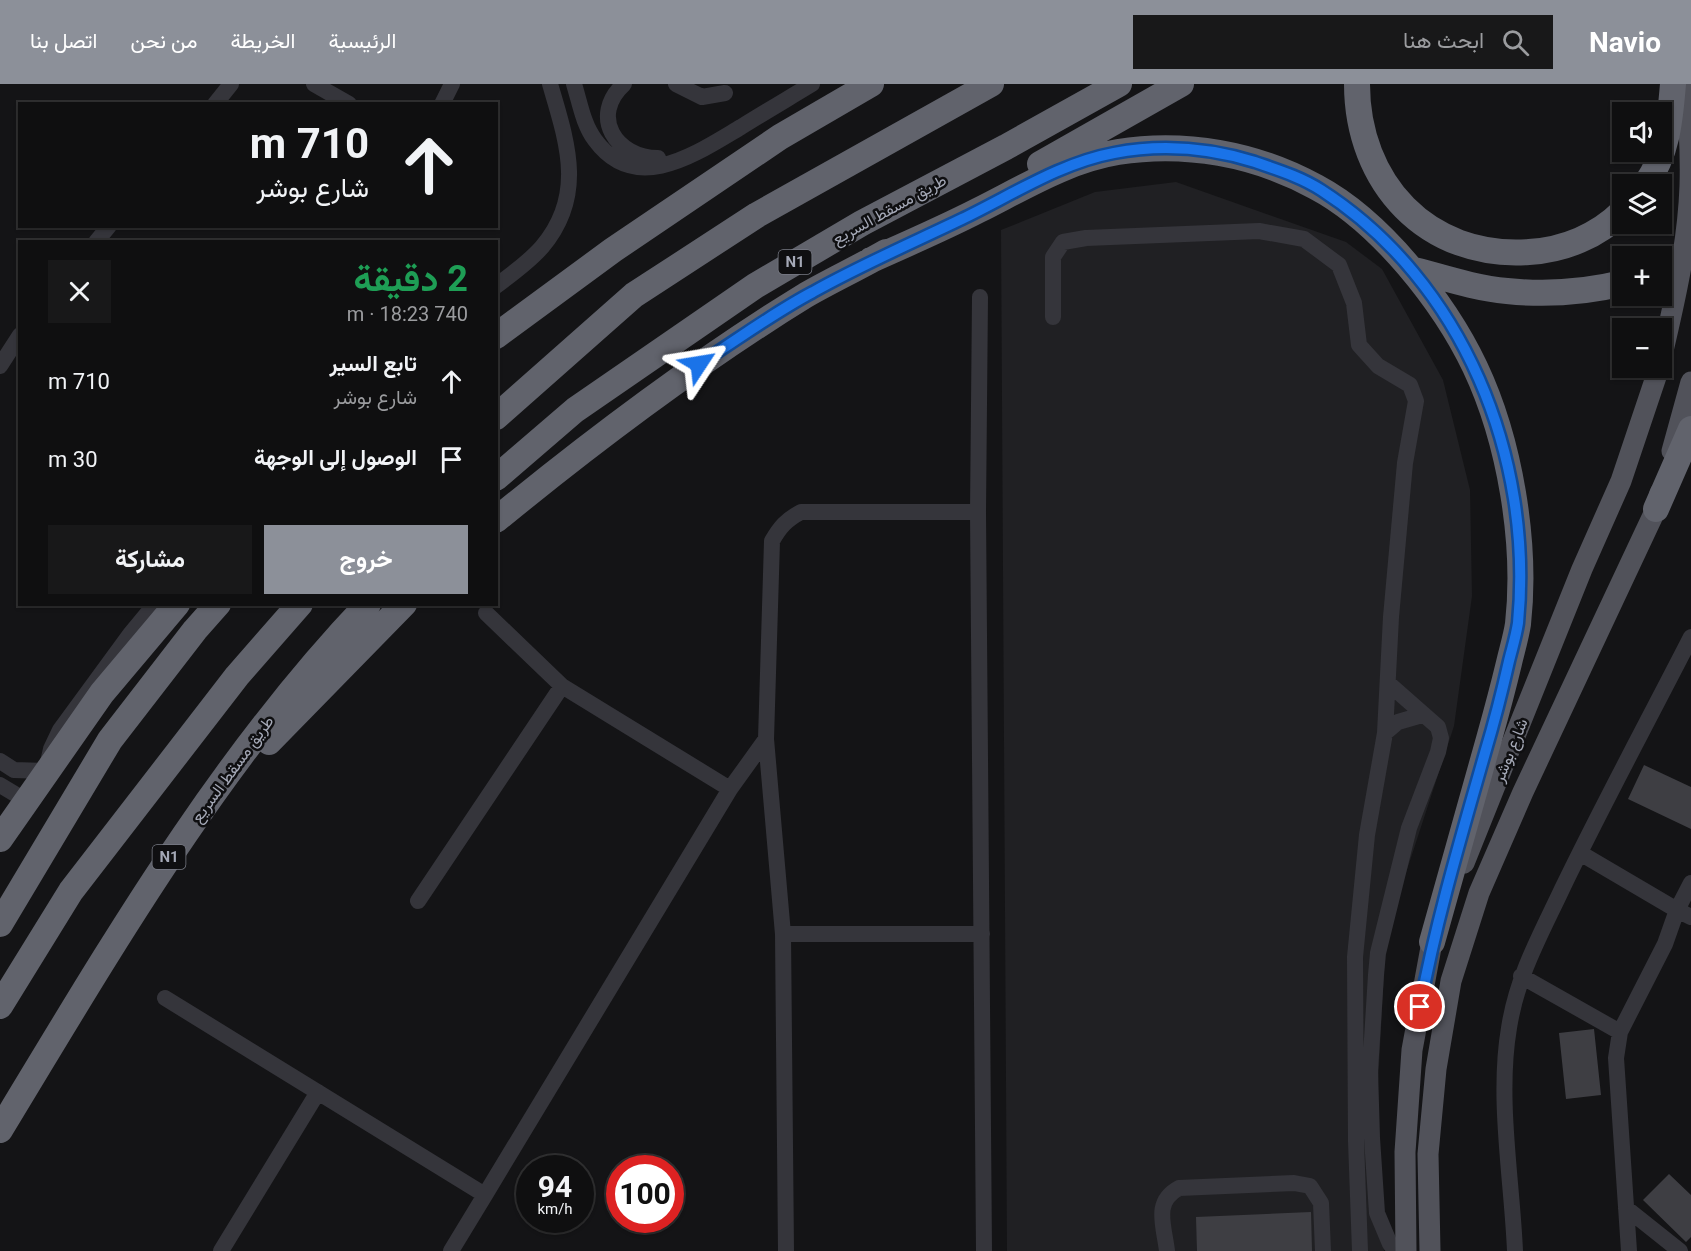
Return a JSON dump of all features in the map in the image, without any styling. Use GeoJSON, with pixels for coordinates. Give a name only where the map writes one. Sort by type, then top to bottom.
{"type":"FeatureCollection","features":[{"type":"Feature","properties":{"kind":"highway"},"geometry":{"type":"LineString","coordinates":[[499,333],[613,250],[780,137],[871,84]]}},
{"type":"Feature","properties":{"kind":"highway"},"geometry":{"type":"LineString","coordinates":[[498,415],[634,295],[757,215],[991,84]]}},
{"type":"Feature","properties":{"kind":"highway","name":"طريق مسقط السريع"},"geometry":{"type":"LineString","coordinates":[[498,476],[575,410],[755,286],[862,223],[1119,84]]}},
{"type":"Feature","properties":{"kind":"highway"},"geometry":{"type":"LineString","coordinates":[[498,517],[575,456],[699,364],[808,294],[1181,84]]}},
{"type":"Feature","properties":{"kind":"highway"},"geometry":{"type":"LineString","coordinates":[[1357,84],[1362,135],[1382,180],[1412,215],[1432,231],[1468,247],[1512,253],[1546,251],[1570,244],[1593,234],[1612,222]]}},
{"type":"Feature","properties":{"kind":"highway"},"geometry":{"type":"LineString","coordinates":[[1651,174],[1663,153],[1670,119],[1673,84]]}},
{"type":"Feature","properties":{"kind":"highway"},"geometry":{"type":"LineString","coordinates":[[871,260],[960,220],[1050,174],[1090,158],[1142,149],[1184,148],[1232,155],[1292,175],[1319,188],[1374,231],[1411,269],[1459,336],[1487,396],[1503,444],[1511,483],[1516,516],[1519,569],[1518,625],[1499,702],[1432,942]]}},
{"type":"Feature","properties":{"kind":"highway"},"geometry":{"type":"LineString","coordinates":[[1411,269],[1474,286],[1507,291],[1595,290],[1612,286]]}},
{"type":"Feature","properties":{"kind":"highway"},"geometry":{"type":"LineString","coordinates":[[1656,509],[1691,429]]}},
{"type":"Feature","properties":{"kind":"highway"},"geometry":{"type":"LineString","coordinates":[[0,838],[109,684],[175,606]]}},
{"type":"Feature","properties":{"kind":"highway"},"geometry":{"type":"LineString","coordinates":[[0,924],[110,740],[216,606]]}},
{"type":"Feature","properties":{"kind":"highway"},"geometry":{"type":"LineString","coordinates":[[0,1006],[71,891],[237,676],[298,606]]}},
{"type":"Feature","properties":{"kind":"highway","name":"طريق مسقط السريع"},"geometry":{"type":"LineString","coordinates":[[0,1130],[121,931],[183,835],[285,697],[366,606]]}},
{"type":"Feature","properties":{"kind":"highway"},"geometry":{"type":"LineString","coordinates":[[183,835],[293,716],[402,606]]}},
{"type":"Feature","properties":{"kind":"main road"},"geometry":{"type":"LineString","coordinates":[[1670,318],[1680,275],[1690,188],[1690,139],[1686,84]]}},
{"type":"Feature","properties":{"kind":"main road","name":"شارع بوشر"},"geometry":{"type":"LineString","coordinates":[[1406,1251],[1406,1152],[1412,1050],[1432,942],[1582,569],[1621,481],[1657,378]]}},
{"type":"Feature","properties":{"kind":"main road","name":"شارع بوشر"},"geometry":{"type":"LineString","coordinates":[[1430,1251],[1428,1154],[1436,1069],[1451,981],[1479,893],[1528,781],[1656,509],[1691,382]]}},
{"type":"Feature","properties":{"kind":"street"},"geometry":{"type":"LineString","coordinates":[[217,102],[231,84]]}},
{"type":"Feature","properties":{"kind":"street"},"geometry":{"type":"LineString","coordinates":[[314,84],[346,102]]}},
{"type":"Feature","properties":{"kind":"street"},"geometry":{"type":"LineString","coordinates":[[443,102],[452,84]]}},
{"type":"Feature","properties":{"kind":"street"},"geometry":{"type":"LineString","coordinates":[[498,284],[533,255],[549,238],[560,218],[567,196],[570,173],[568,150],[550,84]]}},
{"type":"Feature","properties":{"kind":"street"},"geometry":{"type":"LineString","coordinates":[[574,84],[584,117],[593,138],[600,147],[618,160],[631,165],[657,167],[682,160],[812,84]]}},
{"type":"Feature","properties":{"kind":"street"},"geometry":{"type":"LineString","coordinates":[[624,84],[612,98],[608,116],[612,134],[624,148],[641,156],[660,158],[696,145],[710,145]]}},
{"type":"Feature","properties":{"kind":"street"},"geometry":{"type":"LineString","coordinates":[[676,84],[702,97],[725,93]]}},
{"type":"Feature","properties":{"kind":"street"},"geometry":{"type":"LineString","coordinates":[[98,240],[107,228]]}},
{"type":"Feature","properties":{"kind":"street"},"geometry":{"type":"LineString","coordinates":[[1053,318],[1053,257],[1063,242],[1086,238],[1259,231],[1304,239],[1339,265],[1354,303],[1359,345],[1378,366],[1410,385],[1416,401],[1405,463],[1385,732],[1367,835],[1354,957],[1360,1251]]}},
{"type":"Feature","properties":{"kind":"street"},"geometry":{"type":"LineString","coordinates":[[980,297],[978,512],[984,1251]]}},
{"type":"Feature","properties":{"kind":"street"},"geometry":{"type":"LineString","coordinates":[[0,366],[18,338]]}},
{"type":"Feature","properties":{"kind":"street"},"geometry":{"type":"LineString","coordinates":[[786,1251],[783,934],[766,739],[772,541],[780,526],[801,512],[978,512]]}},
{"type":"Feature","properties":{"kind":"street"},"geometry":{"type":"LineString","coordinates":[[0,761],[14,770],[46,771],[51,749],[60,730],[153,606]]}},
{"type":"Feature","properties":{"kind":"street"},"geometry":{"type":"LineString","coordinates":[[486,613],[562,686],[730,789]]}},
{"type":"Feature","properties":{"kind":"street"},"geometry":{"type":"LineString","coordinates":[[1515,1251],[1506,1070],[1508,1031],[1521,976],[1580,853],[1691,638]]}},
{"type":"Feature","properties":{"kind":"street"},"geometry":{"type":"LineString","coordinates":[[1388,682],[1438,727],[1441,738],[1438,752],[1409,828],[1378,953],[1370,1071],[1372,1138],[1377,1213],[1390,1244],[1396,1251]]}},
{"type":"Feature","properties":{"kind":"street"},"geometry":{"type":"LineString","coordinates":[[418,901],[562,686]]}},
{"type":"Feature","properties":{"kind":"street"},"geometry":{"type":"LineString","coordinates":[[1385,732],[1398,722],[1422,715]]}},
{"type":"Feature","properties":{"kind":"street"},"geometry":{"type":"LineString","coordinates":[[451,1251],[730,789],[766,739]]}},
{"type":"Feature","properties":{"kind":"street"},"geometry":{"type":"LineString","coordinates":[[0,784],[25,800]]}},
{"type":"Feature","properties":{"kind":"street"},"geometry":{"type":"LineString","coordinates":[[1580,853],[1684,914]]}},
{"type":"Feature","properties":{"kind":"street"},"geometry":{"type":"LineString","coordinates":[[1629,1251],[1616,1058],[1620,1032],[1665,944],[1684,914],[1691,883]]}},
{"type":"Feature","properties":{"kind":"street"},"geometry":{"type":"LineString","coordinates":[[783,934],[981,934]]}},
{"type":"Feature","properties":{"kind":"street"},"geometry":{"type":"LineString","coordinates":[[1521,976],[1620,1032]]}},
{"type":"Feature","properties":{"kind":"street"},"geometry":{"type":"LineString","coordinates":[[165,998],[485,1195]]}},
{"type":"Feature","properties":{"kind":"street"},"geometry":{"type":"LineString","coordinates":[[221,1251],[318,1092]]}},
{"type":"Feature","properties":{"kind":"street"},"geometry":{"type":"LineString","coordinates":[[1167,1251],[1162,1204],[1168,1194],[1173,1191],[1179,1188],[1294,1183],[1310,1186],[1321,1203],[1323,1251]]}},
{"type":"Feature","properties":{"kind":"street"},"geometry":{"type":"LineString","coordinates":[[1626,1208],[1680,1251]]}},
{"type":"Feature","properties":{"kind":"shaded area"},"geometry":{"type":"Polygon","coordinates":[[[1176,182],[1346,242],[1382,269],[1443,380],[1470,490],[1472,596],[1454,726],[1386,934],[1375,1142],[1384,1251],[1007,1251],[1001,230],[1095,192],[1176,182]]]}},
{"type":"Feature","properties":{"kind":"building"},"geometry":{"type":"Polygon","coordinates":[[[1644,765],[1691,787],[1691,829],[1628,799],[1644,765]]]}},
{"type":"Feature","properties":{"kind":"building"},"geometry":{"type":"Polygon","coordinates":[[[1594,1029],[1601,1095],[1566,1099],[1559,1033],[1594,1029]]]}},
{"type":"Feature","properties":{"kind":"building"},"geometry":{"type":"Polygon","coordinates":[[[1669,1174],[1691,1195],[1691,1237],[1686,1242],[1643,1200],[1669,1174]]]}},
{"type":"Feature","properties":{"kind":"building"},"geometry":{"type":"Polygon","coordinates":[[[1311,1212],[1312,1251],[1197,1251],[1196,1217],[1311,1212]]]}},
{"type":"Feature","properties":{"kind":"tunnel"},"geometry":{"type":"LineString","coordinates":[[1672,260],[1691,250]]}},
{"type":"Feature","properties":{"kind":"route"},"geometry":{"type":"LineString","coordinates":[[699,364],[808,294],[871,260],[960,220],[1050,174],[1090,158],[1116,152],[1184,148],[1232,155],[1292,175],[1319,188],[1374,231],[1411,269],[1427,290],[1459,336],[1476,369],[1503,444],[1516,516],[1519,569],[1518,625],[1499,702],[1432,942],[1420,1007]]}}]}
